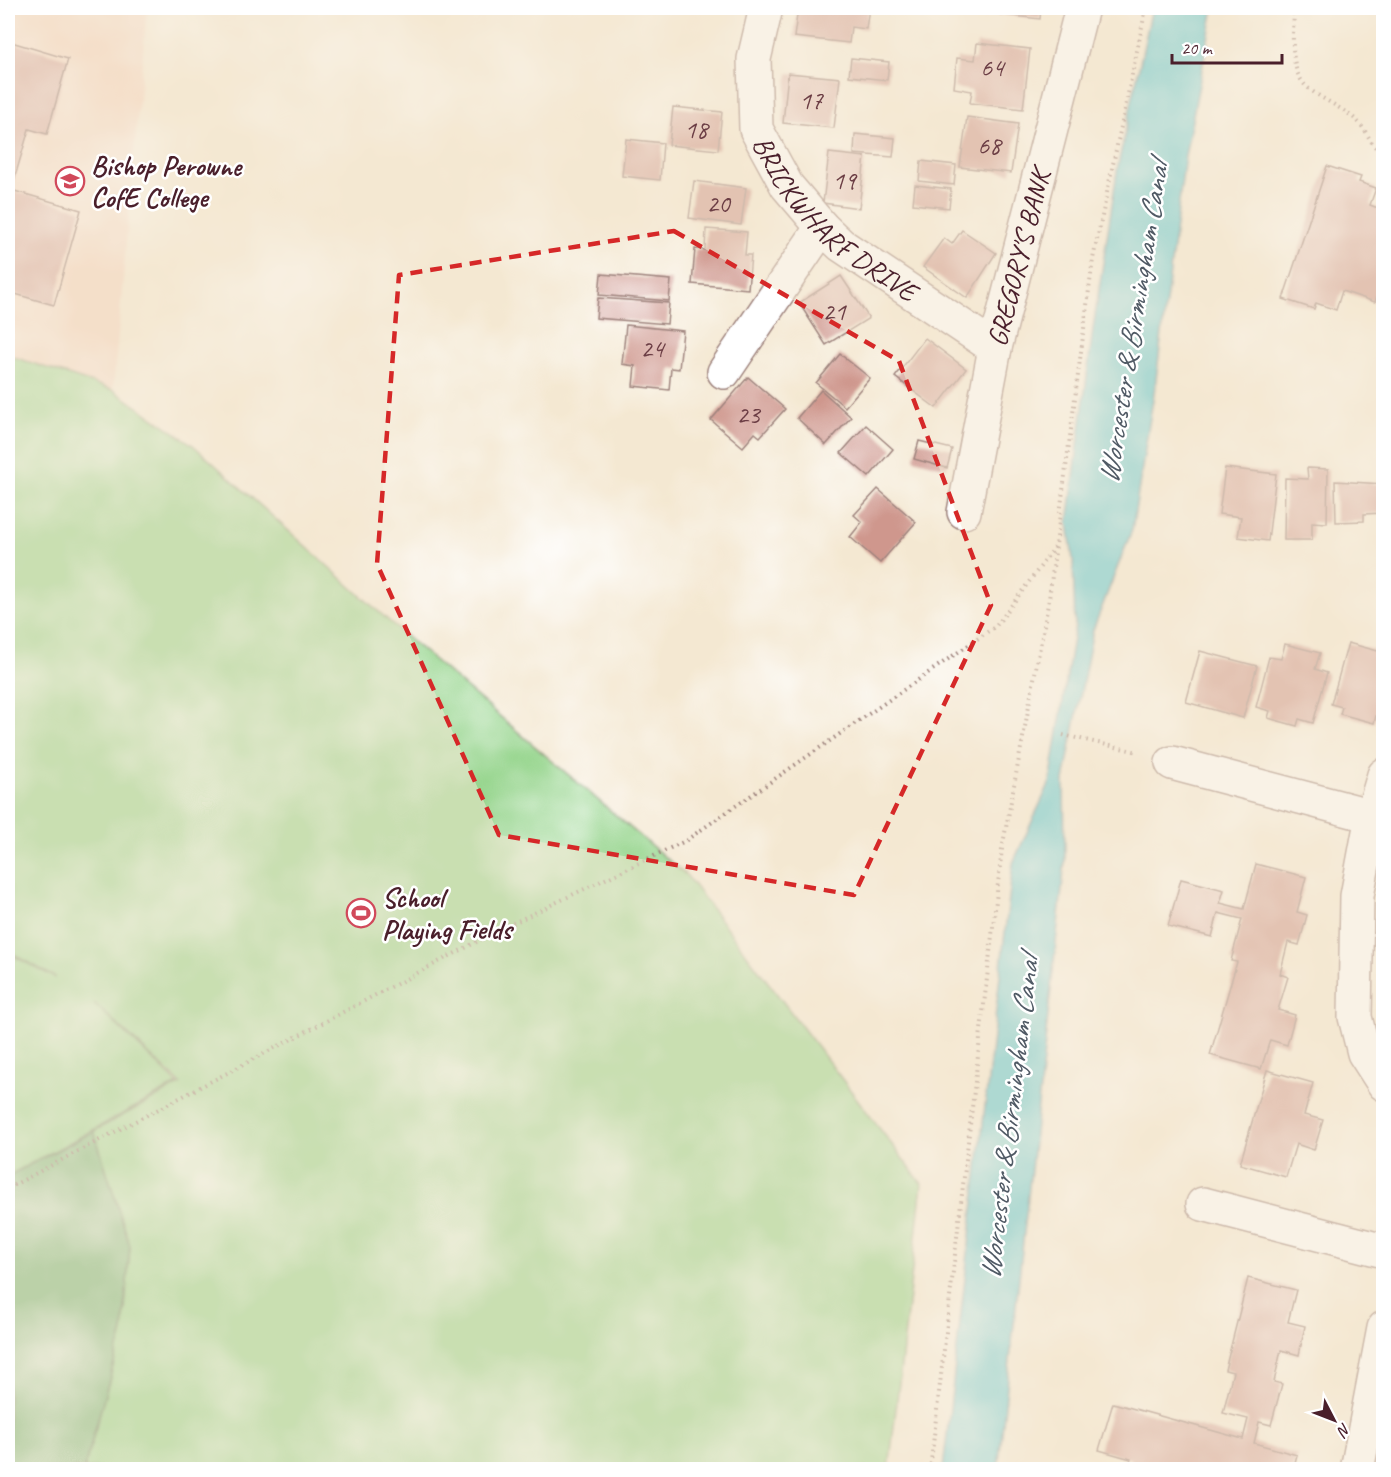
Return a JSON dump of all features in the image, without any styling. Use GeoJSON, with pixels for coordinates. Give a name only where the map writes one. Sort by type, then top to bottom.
{"type":"FeatureCollection","features":[{"type":"Feature","properties":{"kind":"street","name":"BRICKWHARF DRIVE"},"geometry":{"type":"LineString","coordinates":[[766,8],[754,59],[756,129],[787,186],[822,227],[841,244],[995,348]]}},
{"type":"Feature","properties":{"kind":"street","name":"GREGORY'S BANK"},"geometry":{"type":"LineString","coordinates":[[964,512],[995,348],[1082,8]]}},
{"type":"Feature","properties":{"kind":"street"},"geometry":{"type":"LineString","coordinates":[[724,372],[822,227]]}},
{"type":"Feature","properties":{"kind":"street"},"geometry":{"type":"LineString","coordinates":[[1157,758],[1372,816]]}},
{"type":"Feature","properties":{"kind":"street"},"geometry":{"type":"LineString","coordinates":[[1383,775],[1372,816],[1357,896],[1355,1017],[1364,1053],[1383,1084]]}},
{"type":"Feature","properties":{"kind":"street"},"geometry":{"type":"LineString","coordinates":[[1203,1204],[1383,1251]]}},
{"type":"Feature","properties":{"kind":"street"},"geometry":{"type":"LineString","coordinates":[[1357,1470],[1383,1328]]}},
{"type":"Feature","properties":{"kind":"path"},"geometry":{"type":"LineString","coordinates":[[930,1470],[1002,849],[1027,728],[1057,545],[1093,259],[1146,8]]}},
{"type":"Feature","properties":{"kind":"path"},"geometry":{"type":"LineString","coordinates":[[1294,8],[1295,67],[1306,86],[1354,118],[1364,127],[1375,149],[1383,155]]}},
{"type":"Feature","properties":{"kind":"path"},"geometry":{"type":"LineString","coordinates":[[8,1188],[507,926],[685,841],[996,626],[1057,545]]}},
{"type":"Feature","properties":{"kind":"path"},"geometry":{"type":"LineString","coordinates":[[1063,735],[1157,758]]}},
{"type":"Feature","properties":{"kind":"highlighted area"},"geometry":{"type":"Polygon","coordinates":[[[674,231],[899,361],[991,605],[854,895],[499,835],[377,564],[399,275],[674,231]]]}},
{"type":"Feature","properties":{"kind":"shaded area","name":"Bishop Perowne CofE College"},"geometry":{"type":"Polygon","coordinates":[[[8,8],[147,8],[113,390],[8,355],[8,8]]]}},
{"type":"Feature","properties":{"kind":"green space","name":"School Playing Fields"},"geometry":{"type":"Polygon","coordinates":[[[8,355],[113,390],[193,445],[408,638],[687,876],[922,1184],[889,1469],[84,1469],[123,1331],[130,1246],[94,1131],[181,1084],[94,1003],[178,1084],[8,1176],[8,953],[56,978],[8,951],[8,355]]]}},
{"type":"Feature","properties":{"kind":"green space"},"geometry":{"type":"Polygon","coordinates":[[[94,1131],[130,1246],[123,1331],[84,1469],[8,1469],[8,1176],[94,1131]]]}},
{"type":"Feature","properties":{"kind":"water","name":"Worcester & Birmingham Canal"},"geometry":{"type":"Polygon","coordinates":[[[1152,8],[1214,8],[1185,156],[1155,387],[1132,530],[1093,630],[1064,781],[1065,861],[998,1469],[943,1469],[1013,863],[1050,782],[1075,625],[1073,560],[1068,523],[1093,329],[1118,165],[1152,8]]]}},
{"type":"Feature","properties":{"kind":"building"},"geometry":{"type":"Polygon","coordinates":[[[798,8],[869,8],[866,29],[851,27],[849,43],[794,37],[798,8]]]}},
{"type":"Feature","properties":{"kind":"building"},"geometry":{"type":"Polygon","coordinates":[[[988,8],[1041,8],[1040,19],[987,13],[988,8]]]}},
{"type":"Feature","properties":{"kind":"building"},"geometry":{"type":"Polygon","coordinates":[[[8,41],[68,59],[47,134],[29,129],[11,190],[81,210],[54,305],[8,292],[8,41]]]}},
{"type":"Feature","properties":{"kind":"building"},"geometry":{"type":"Polygon","coordinates":[[[977,43],[1030,49],[1023,109],[970,103],[972,91],[954,88],[957,58],[975,60],[977,43]]]}},
{"type":"Feature","properties":{"kind":"building"},"geometry":{"type":"Polygon","coordinates":[[[851,58],[889,62],[887,80],[849,76],[851,58]]]}},
{"type":"Feature","properties":{"kind":"building"},"geometry":{"type":"Polygon","coordinates":[[[788,73],[840,78],[834,128],[783,123],[788,73]]]}},
{"type":"Feature","properties":{"kind":"building"},"geometry":{"type":"Polygon","coordinates":[[[673,107],[722,112],[718,150],[669,145],[673,107]]]}},
{"type":"Feature","properties":{"kind":"building"},"geometry":{"type":"Polygon","coordinates":[[[967,117],[1018,124],[1011,173],[960,167],[967,117]]]}},
{"type":"Feature","properties":{"kind":"building"},"geometry":{"type":"Polygon","coordinates":[[[855,134],[895,138],[893,157],[854,154],[855,134]]]}},
{"type":"Feature","properties":{"kind":"building"},"geometry":{"type":"Polygon","coordinates":[[[626,139],[663,143],[660,180],[622,176],[626,139]]]}},
{"type":"Feature","properties":{"kind":"building"},"geometry":{"type":"Polygon","coordinates":[[[829,153],[865,157],[859,208],[823,203],[829,153]]]}},
{"type":"Feature","properties":{"kind":"building"},"geometry":{"type":"Polygon","coordinates":[[[921,161],[956,165],[954,185],[919,181],[921,161]]]}},
{"type":"Feature","properties":{"kind":"building"},"geometry":{"type":"Polygon","coordinates":[[[1327,166],[1361,177],[1359,182],[1376,188],[1370,205],[1383,210],[1383,289],[1380,288],[1375,302],[1342,291],[1336,310],[1316,303],[1314,309],[1283,299],[1327,166]]]}},
{"type":"Feature","properties":{"kind":"building"},"geometry":{"type":"Polygon","coordinates":[[[694,181],[746,188],[741,225],[689,218],[694,181]]]}},
{"type":"Feature","properties":{"kind":"building"},"geometry":{"type":"Polygon","coordinates":[[[915,185],[951,189],[949,208],[913,204],[915,185]]]}},
{"type":"Feature","properties":{"kind":"building"},"geometry":{"type":"Polygon","coordinates":[[[706,229],[747,232],[745,255],[751,255],[748,289],[692,284],[695,249],[705,250],[706,229]]]}},
{"type":"Feature","properties":{"kind":"building"},"geometry":{"type":"Polygon","coordinates":[[[962,230],[996,253],[967,298],[923,267],[944,238],[952,244],[962,230]]]}},
{"type":"Feature","properties":{"kind":"building"},"geometry":{"type":"Polygon","coordinates":[[[601,274],[671,280],[669,301],[599,295],[601,274]]]}},
{"type":"Feature","properties":{"kind":"building"},"geometry":{"type":"Polygon","coordinates":[[[841,276],[869,318],[826,345],[799,303],[841,276]]]}},
{"type":"Feature","properties":{"kind":"building"},"geometry":{"type":"Polygon","coordinates":[[[598,298],[669,303],[667,324],[596,318],[598,298]]]}},
{"type":"Feature","properties":{"kind":"building"},"geometry":{"type":"Polygon","coordinates":[[[626,325],[683,331],[679,369],[671,368],[669,390],[633,386],[635,366],[622,364],[626,325]]]}},
{"type":"Feature","properties":{"kind":"building"},"geometry":{"type":"Polygon","coordinates":[[[925,338],[966,369],[936,408],[895,377],[925,338]]]}},
{"type":"Feature","properties":{"kind":"building"},"geometry":{"type":"Polygon","coordinates":[[[840,354],[870,378],[845,407],[816,383],[840,354]]]}},
{"type":"Feature","properties":{"kind":"building"},"geometry":{"type":"Polygon","coordinates":[[[748,377],[785,409],[760,437],[755,433],[743,447],[711,420],[748,377]]]}},
{"type":"Feature","properties":{"kind":"building"},"geometry":{"type":"Polygon","coordinates":[[[821,390],[851,417],[826,445],[797,418],[821,390]]]}},
{"type":"Feature","properties":{"kind":"building"},"geometry":{"type":"Polygon","coordinates":[[[866,425],[893,449],[869,477],[841,453],[866,425]]]}},
{"type":"Feature","properties":{"kind":"building"},"geometry":{"type":"Polygon","coordinates":[[[919,441],[952,449],[947,468],[914,459],[919,441]]]}},
{"type":"Feature","properties":{"kind":"building"},"geometry":{"type":"Polygon","coordinates":[[[1225,468],[1276,474],[1268,541],[1238,537],[1241,517],[1219,514],[1225,468]]]}},
{"type":"Feature","properties":{"kind":"building"},"geometry":{"type":"Polygon","coordinates":[[[1307,468],[1328,469],[1327,523],[1312,522],[1312,540],[1284,540],[1285,478],[1308,479],[1307,468]]]}},
{"type":"Feature","properties":{"kind":"building"},"geometry":{"type":"Polygon","coordinates":[[[1335,481],[1383,484],[1383,513],[1364,514],[1364,521],[1336,522],[1335,481]]]}},
{"type":"Feature","properties":{"kind":"building"},"geometry":{"type":"Polygon","coordinates":[[[878,489],[916,522],[880,563],[850,537],[862,522],[854,515],[878,489]]]}},
{"type":"Feature","properties":{"kind":"building"},"geometry":{"type":"Polygon","coordinates":[[[1348,643],[1378,651],[1379,647],[1383,649],[1383,718],[1376,716],[1374,723],[1340,714],[1342,707],[1331,704],[1348,643]]]}},
{"type":"Feature","properties":{"kind":"building"},"geometry":{"type":"Polygon","coordinates":[[[1285,644],[1320,653],[1315,669],[1327,673],[1313,723],[1299,719],[1297,726],[1268,718],[1270,711],[1256,707],[1269,657],[1281,659],[1285,644]]]}},
{"type":"Feature","properties":{"kind":"building"},"geometry":{"type":"Polygon","coordinates":[[[1200,651],[1257,666],[1243,718],[1186,702],[1200,651]]]}},
{"type":"Feature","properties":{"kind":"building"},"geometry":{"type":"Polygon","coordinates":[[[1256,864],[1306,877],[1297,912],[1307,915],[1299,945],[1288,942],[1280,974],[1288,977],[1278,1010],[1295,1015],[1287,1045],[1270,1040],[1261,1069],[1210,1055],[1237,962],[1231,961],[1242,919],[1218,913],[1212,937],[1168,926],[1181,879],[1224,890],[1220,903],[1244,909],[1256,864]]]}},
{"type":"Feature","properties":{"kind":"building"},"geometry":{"type":"Polygon","coordinates":[[[1267,1070],[1313,1083],[1304,1115],[1323,1120],[1314,1150],[1296,1144],[1286,1177],[1240,1164],[1267,1070]]]}},
{"type":"Feature","properties":{"kind":"building"},"geometry":{"type":"Polygon","coordinates":[[[1248,1278],[1296,1290],[1288,1322],[1305,1326],[1299,1355],[1281,1350],[1274,1382],[1282,1384],[1271,1425],[1259,1422],[1254,1443],[1297,1455],[1293,1470],[1128,1470],[1131,1459],[1099,1450],[1113,1403],[1243,1439],[1248,1419],[1223,1413],[1233,1372],[1225,1370],[1248,1278]]]}},
{"type":"Feature","properties":{"kind":"place","name":"Bishop Perowne CofE College"},"geometry":{"type":"Point","coordinates":[70,181]}},
{"type":"Feature","properties":{"kind":"place","name":"School Playing Fields"},"geometry":{"type":"Point","coordinates":[361,913]}}]}
